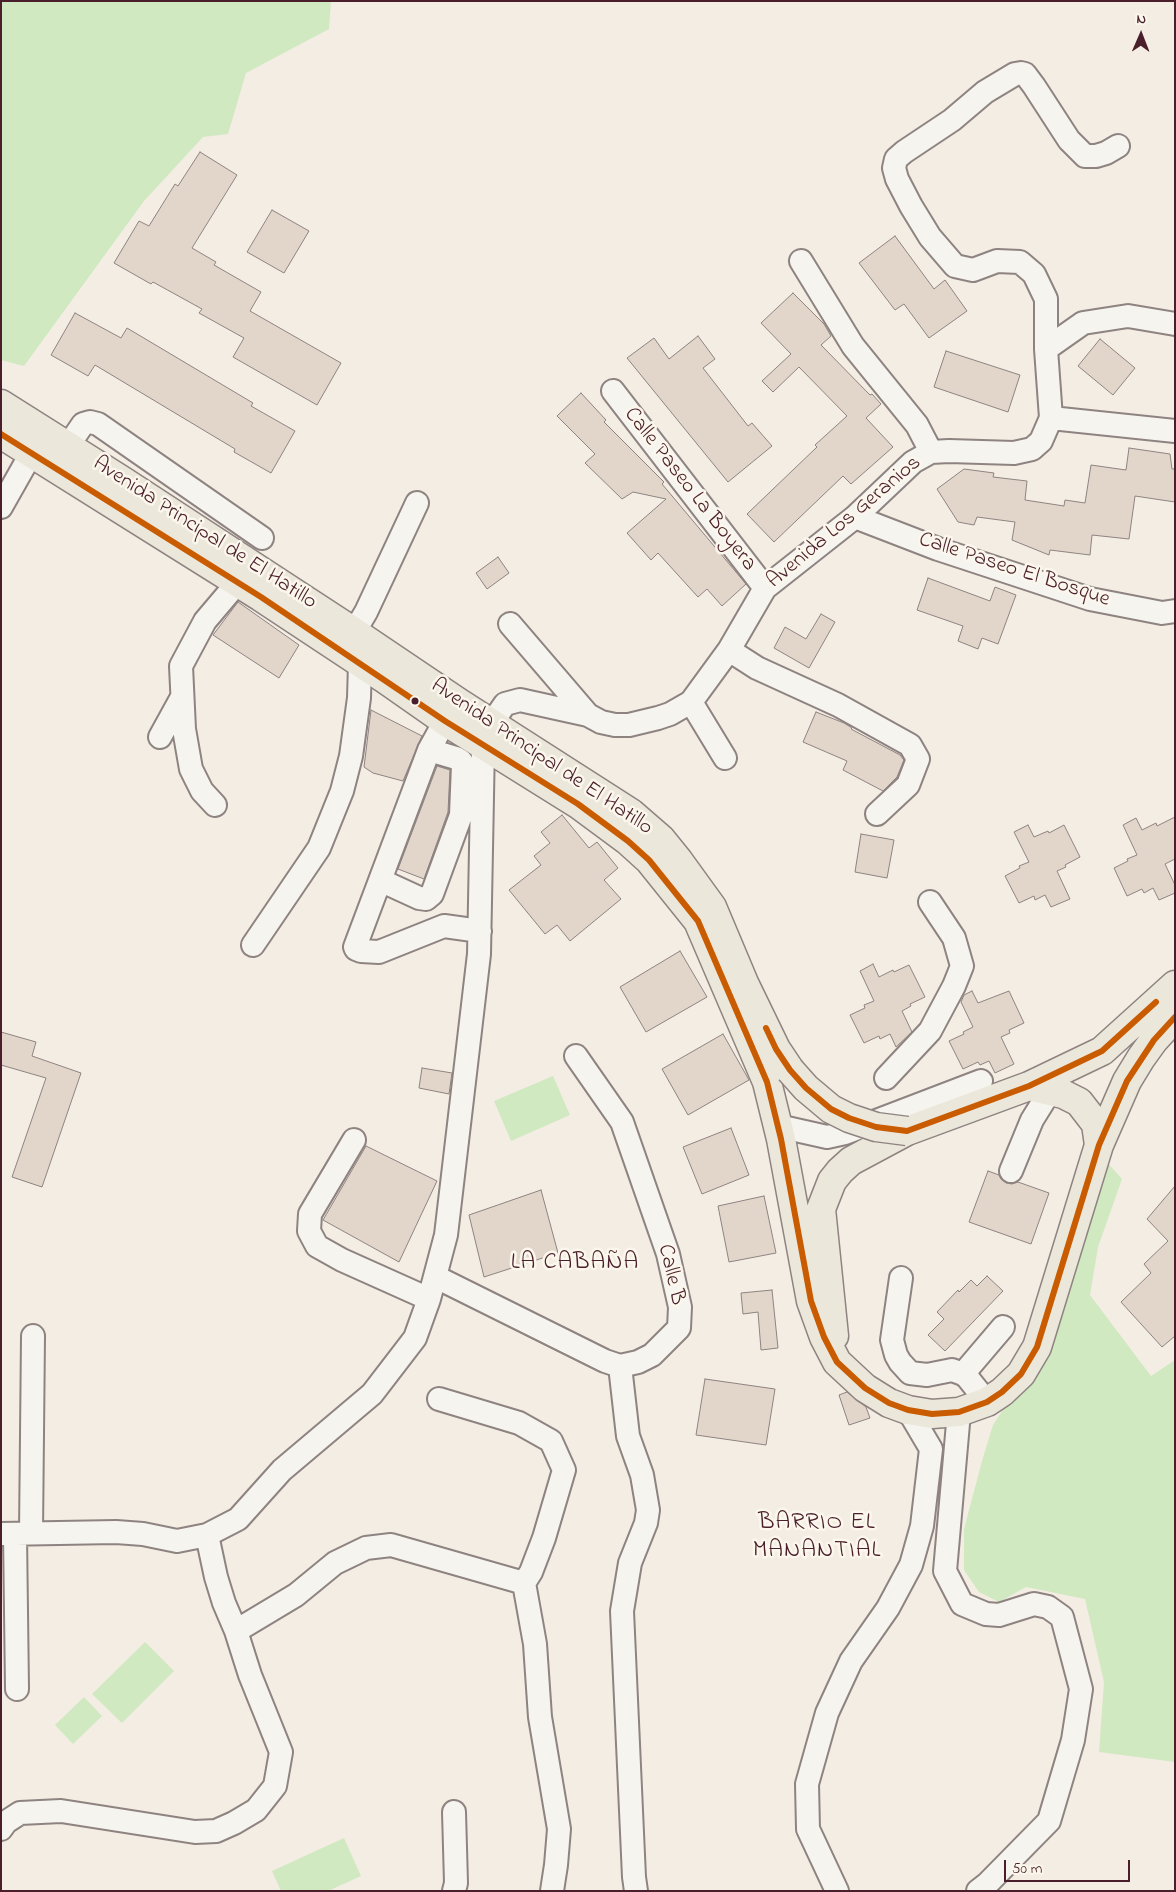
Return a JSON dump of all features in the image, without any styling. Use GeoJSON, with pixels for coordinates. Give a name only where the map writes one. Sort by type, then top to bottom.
{"type":"FeatureCollection","features":[{"type":"Feature","properties":{"kind":"main road","name":"Avenida Principal de El Hatillo"},"geometry":{"type":"LineString","coordinates":[[5,421],[242,572],[354,632],[649,860],[698,922],[767,1082],[778,1126],[810,1301],[824,1337],[837,1362],[864,1388],[889,1403],[908,1410],[932,1414],[959,1412],[987,1402],[1002,1392],[1021,1374],[1037,1346],[1099,1146],[1127,1081],[1154,1040],[1175,1017]]}},
{"type":"Feature","properties":{"kind":"main road","name":"Avenida Principal de El Hatillo"},"geometry":{"type":"LineString","coordinates":[[38,442],[68,446],[242,572],[360,663],[445,721],[487,734],[631,813],[661,839],[712,907],[748,992],[776,1049],[790,1070],[806,1088],[831,1109],[849,1118],[876,1127],[907,1132],[1039,1089],[1102,1051],[1175,985]]}},
{"type":"Feature","properties":{"kind":"main road"},"geometry":{"type":"LineString","coordinates":[[1039,1089],[1062,1094],[1078,1102],[1096,1124],[1099,1146]]}},
{"type":"Feature","properties":{"kind":"main road"},"geometry":{"type":"LineString","coordinates":[[837,1362],[821,1209],[832,1181],[851,1161],[907,1132]]}},
{"type":"Feature","properties":{"kind":"street","name":"Avenida Los Geranios"},"geometry":{"type":"LineString","coordinates":[[487,734],[505,704],[520,700],[588,716],[601,722],[629,725],[658,718],[691,702],[729,650],[765,588],[855,517],[913,462],[931,452],[1014,453],[1032,449],[1042,441],[1051,418],[1046,349],[1046,299],[1034,274],[1020,262],[997,261],[973,270],[955,266],[930,237],[911,206],[897,179],[894,168],[896,159],[952,120],[985,92],[1015,74],[1021,73],[1025,74],[1034,86],[1069,140],[1085,156],[1096,156],[1106,153],[1118,146]]}},
{"type":"Feature","properties":{"kind":"street"},"geometry":{"type":"LineString","coordinates":[[801,260],[853,346],[917,426],[931,452]]}},
{"type":"Feature","properties":{"kind":"street"},"geometry":{"type":"LineString","coordinates":[[1046,349],[1083,323],[1128,316],[1175,324]]}},
{"type":"Feature","properties":{"kind":"street","name":"Calle Paseo La Boyera"},"geometry":{"type":"LineString","coordinates":[[613,391],[765,588]]}},
{"type":"Feature","properties":{"kind":"street"},"geometry":{"type":"LineString","coordinates":[[1051,418],[1175,431]]}},
{"type":"Feature","properties":{"kind":"street"},"geometry":{"type":"LineString","coordinates":[[68,446],[83,424],[90,422],[98,424],[268,529],[242,572],[205,621],[181,666],[184,729],[191,769],[202,791],[215,805]]}},
{"type":"Feature","properties":{"kind":"street"},"geometry":{"type":"LineString","coordinates":[[4,493],[38,442]]}},
{"type":"Feature","properties":{"kind":"street"},"geometry":{"type":"LineString","coordinates":[[354,632],[366,612],[416,503]]}},
{"type":"Feature","properties":{"kind":"street","name":"Calle Paseo El Bosque"},"geometry":{"type":"LineString","coordinates":[[855,517],[938,549],[1090,599],[1162,613],[1175,611]]}},
{"type":"Feature","properties":{"kind":"street"},"geometry":{"type":"LineString","coordinates":[[510,624],[588,716]]}},
{"type":"Feature","properties":{"kind":"street"},"geometry":{"type":"LineString","coordinates":[[729,650],[757,668],[838,705],[910,745],[918,759],[908,785],[877,814]]}},
{"type":"Feature","properties":{"kind":"street"},"geometry":{"type":"LineString","coordinates":[[253,944],[320,848],[342,791],[352,746],[359,698],[360,663]]}},
{"type":"Feature","properties":{"kind":"street"},"geometry":{"type":"LineString","coordinates":[[160,737],[182,697]]}},
{"type":"Feature","properties":{"kind":"street"},"geometry":{"type":"LineString","coordinates":[[691,702],[725,758]]}},
{"type":"Feature","properties":{"kind":"street"},"geometry":{"type":"LineString","coordinates":[[445,721],[429,750],[382,881],[355,947],[356,949],[379,952],[444,926],[480,931]]}},
{"type":"Feature","properties":{"kind":"street"},"geometry":{"type":"LineString","coordinates":[[16,1534],[116,1532],[144,1534],[177,1541],[207,1535],[238,1519],[282,1470],[372,1394],[415,1338],[436,1277],[447,1226],[480,931],[487,734]]}},
{"type":"Feature","properties":{"kind":"street"},"geometry":{"type":"LineString","coordinates":[[382,881],[419,898],[426,899],[432,894],[461,815],[463,765],[456,758],[429,750]]}},
{"type":"Feature","properties":{"kind":"street"},"geometry":{"type":"LineString","coordinates":[[886,1078],[930,1032],[954,986],[962,966],[954,938],[930,902]]}},
{"type":"Feature","properties":{"kind":"street","name":"Calle B"},"geometry":{"type":"LineString","coordinates":[[576,1056],[622,1122],[668,1254],[680,1307],[678,1328],[652,1355],[638,1362],[620,1366]]}},
{"type":"Feature","properties":{"kind":"street"},"geometry":{"type":"LineString","coordinates":[[778,1126],[827,1137],[845,1134],[981,1081]]}},
{"type":"Feature","properties":{"kind":"street"},"geometry":{"type":"LineString","coordinates":[[1011,1171],[1032,1120],[1039,1089]]}},
{"type":"Feature","properties":{"kind":"street"},"geometry":{"type":"LineString","coordinates":[[354,1140],[310,1214],[309,1232],[317,1246],[342,1260],[429,1299]]}},
{"type":"Feature","properties":{"kind":"street"},"geometry":{"type":"LineString","coordinates":[[436,1277],[605,1361],[620,1366],[628,1436],[642,1475],[648,1510],[646,1523],[630,1563],[622,1611],[636,1891]]}},
{"type":"Feature","properties":{"kind":"street"},"geometry":{"type":"LineString","coordinates":[[901,1278],[892,1340],[900,1362],[910,1373],[927,1375],[952,1370],[963,1374],[987,1402]]}},
{"type":"Feature","properties":{"kind":"street"},"geometry":{"type":"LineString","coordinates":[[963,1374],[1003,1327]]}},
{"type":"Feature","properties":{"kind":"street"},"geometry":{"type":"LineString","coordinates":[[17,1689],[16,1534],[33,1336]]}},
{"type":"Feature","properties":{"kind":"street"},"geometry":{"type":"LineString","coordinates":[[439,1399],[519,1423],[551,1442],[564,1470],[544,1538],[531,1572],[524,1583],[534,1644],[540,1717],[559,1829],[552,1891]]}},
{"type":"Feature","properties":{"kind":"street"},"geometry":{"type":"LineString","coordinates":[[838,1891],[808,1830],[807,1784],[827,1714],[851,1661],[888,1608],[911,1565],[922,1526],[931,1449],[908,1410]]}},
{"type":"Feature","properties":{"kind":"street"},"geometry":{"type":"LineString","coordinates":[[959,1412],[945,1571],[962,1604],[986,1614],[999,1615],[1034,1604],[1048,1607],[1062,1617],[1081,1689],[1074,1740],[1049,1821],[978,1891]]}},
{"type":"Feature","properties":{"kind":"street"},"geometry":{"type":"LineString","coordinates":[[931,1449],[955,1445]]}},
{"type":"Feature","properties":{"kind":"street"},"geometry":{"type":"LineString","coordinates":[[1,1829],[6,1822],[20,1813],[61,1811],[196,1832],[216,1831],[256,1810],[275,1786],[281,1752],[250,1675],[236,1630],[224,1603],[207,1535]]}},
{"type":"Feature","properties":{"kind":"street"},"geometry":{"type":"LineString","coordinates":[[236,1630],[296,1595],[335,1563],[366,1548],[391,1545],[524,1583]]}},
{"type":"Feature","properties":{"kind":"street"},"geometry":{"type":"LineString","coordinates":[[454,1812],[456,1883],[454,1891]]}},
{"type":"Feature","properties":{"kind":"green space"},"geometry":{"type":"Polygon","coordinates":[[[1,1],[331,1],[329,29],[246,73],[228,134],[203,137],[144,201],[24,366],[1,360],[1,1]]]}},
{"type":"Feature","properties":{"kind":"green space"},"geometry":{"type":"Polygon","coordinates":[[[553,1076],[570,1115],[511,1141],[494,1101],[553,1076]]]}},
{"type":"Feature","properties":{"kind":"green space"},"geometry":{"type":"Polygon","coordinates":[[[1104,1159],[1122,1179],[1098,1247],[1090,1295],[1151,1376],[1175,1360],[1175,1762],[1099,1752],[1104,1682],[1085,1599],[1026,1587],[999,1602],[979,1592],[964,1570],[964,1529],[993,1425],[1010,1399],[1104,1159]]]}},
{"type":"Feature","properties":{"kind":"green space"},"geometry":{"type":"Polygon","coordinates":[[[145,1642],[174,1671],[122,1723],[92,1694],[145,1642]]]}},
{"type":"Feature","properties":{"kind":"green space"},"geometry":{"type":"Polygon","coordinates":[[[84,1697],[102,1716],[73,1744],[55,1725],[84,1697]]]}},
{"type":"Feature","properties":{"kind":"green space"},"geometry":{"type":"Polygon","coordinates":[[[344,1838],[361,1876],[328,1891],[281,1891],[272,1871],[344,1838]]]}},
{"type":"Feature","properties":{"kind":"building"},"geometry":{"type":"Polygon","coordinates":[[[200,152],[237,175],[192,248],[216,262],[214,265],[261,292],[250,311],[341,363],[317,405],[233,357],[244,338],[199,313],[202,309],[114,263],[139,221],[149,226],[175,184],[178,186],[200,152]]]}},
{"type":"Feature","properties":{"kind":"building"},"geometry":{"type":"Polygon","coordinates":[[[272,210],[309,231],[284,273],[247,252],[272,210]]]}},
{"type":"Feature","properties":{"kind":"building"},"geometry":{"type":"Polygon","coordinates":[[[895,236],[934,289],[945,280],[967,311],[929,338],[904,304],[895,310],[859,263],[895,236]]]}},
{"type":"Feature","properties":{"kind":"building"},"geometry":{"type":"Polygon","coordinates":[[[793,293],[824,324],[831,336],[821,345],[881,404],[866,418],[893,447],[851,484],[843,476],[774,542],[747,514],[817,447],[815,445],[847,416],[799,367],[773,392],[762,381],[791,354],[761,323],[793,293]]]}},
{"type":"Feature","properties":{"kind":"building"},"geometry":{"type":"Polygon","coordinates":[[[75,313],[121,338],[127,328],[253,403],[251,406],[295,431],[271,473],[234,452],[235,449],[95,365],[88,376],[51,355],[75,313]]]}},
{"type":"Feature","properties":{"kind":"building"},"geometry":{"type":"Polygon","coordinates":[[[698,336],[715,359],[703,368],[748,426],[752,423],[772,446],[728,482],[627,358],[654,338],[669,359],[698,336]]]}},
{"type":"Feature","properties":{"kind":"building"},"geometry":{"type":"Polygon","coordinates":[[[1100,339],[1135,368],[1113,395],[1078,366],[1100,339]]]}},
{"type":"Feature","properties":{"kind":"building"},"geometry":{"type":"Polygon","coordinates":[[[946,351],[1020,375],[1008,412],[934,387],[946,351]]]}},
{"type":"Feature","properties":{"kind":"building"},"geometry":{"type":"Polygon","coordinates":[[[581,393],[606,420],[604,422],[664,482],[662,484],[746,584],[722,606],[707,589],[698,597],[658,553],[651,560],[627,533],[666,499],[633,492],[622,499],[585,463],[595,454],[557,416],[581,393]]]}},
{"type":"Feature","properties":{"kind":"building"},"geometry":{"type":"Polygon","coordinates":[[[1129,448],[1170,454],[1172,469],[1175,469],[1175,502],[1135,496],[1129,539],[1092,535],[1090,555],[1050,550],[1049,555],[1012,540],[1015,522],[977,517],[974,525],[958,522],[937,489],[964,469],[994,473],[993,477],[1027,481],[1025,500],[1064,506],[1065,500],[1085,503],[1091,465],[1126,470],[1129,448]]]}},
{"type":"Feature","properties":{"kind":"building"},"geometry":{"type":"Polygon","coordinates":[[[498,557],[509,573],[487,589],[476,573],[498,557]]]}},
{"type":"Feature","properties":{"kind":"building"},"geometry":{"type":"Polygon","coordinates":[[[928,578],[990,601],[995,587],[1016,595],[998,644],[982,638],[978,649],[958,641],[963,626],[917,610],[928,578]]]}},
{"type":"Feature","properties":{"kind":"building"},"geometry":{"type":"Polygon","coordinates":[[[238,602],[299,645],[279,678],[213,635],[238,602]]]}},
{"type":"Feature","properties":{"kind":"building"},"geometry":{"type":"Polygon","coordinates":[[[821,614],[835,622],[809,668],[774,648],[785,627],[806,639],[821,614]]]}},
{"type":"Feature","properties":{"kind":"building"},"geometry":{"type":"Polygon","coordinates":[[[371,710],[422,736],[403,781],[373,773],[364,767],[371,710]]]}},
{"type":"Feature","properties":{"kind":"building"},"geometry":{"type":"Polygon","coordinates":[[[816,712],[844,723],[851,729],[900,755],[904,760],[897,777],[883,791],[843,770],[847,761],[803,742],[816,712]]]}},
{"type":"Feature","properties":{"kind":"building"},"geometry":{"type":"Polygon","coordinates":[[[437,766],[450,770],[448,812],[424,879],[398,869],[437,766]]]}},
{"type":"Feature","properties":{"kind":"building"},"geometry":{"type":"Polygon","coordinates":[[[562,815],[589,848],[597,842],[618,868],[604,880],[621,899],[570,941],[557,925],[545,934],[509,890],[541,865],[534,856],[550,843],[541,832],[562,815]]]}},
{"type":"Feature","properties":{"kind":"building"},"geometry":{"type":"Polygon","coordinates":[[[1175,817],[1175,859],[1165,864],[1175,885],[1175,893],[1159,900],[1153,888],[1144,893],[1142,889],[1127,896],[1114,868],[1137,855],[1123,825],[1136,818],[1142,830],[1156,823],[1157,826],[1175,817]]]}},
{"type":"Feature","properties":{"kind":"building"},"geometry":{"type":"Polygon","coordinates":[[[1028,825],[1034,837],[1048,831],[1049,833],[1064,825],[1080,857],[1057,871],[1070,899],[1051,907],[1045,895],[1035,900],[1034,896],[1019,903],[1005,876],[1020,868],[1019,866],[1029,862],[1014,832],[1028,825]]]}},
{"type":"Feature","properties":{"kind":"building"},"geometry":{"type":"Polygon","coordinates":[[[861,834],[894,840],[887,878],[855,872],[861,834]]]}},
{"type":"Feature","properties":{"kind":"building"},"geometry":{"type":"Polygon","coordinates":[[[680,951],[707,997],[646,1032],[620,987],[680,951]]]}},
{"type":"Feature","properties":{"kind":"building"},"geometry":{"type":"Polygon","coordinates":[[[873,964],[879,977],[909,965],[925,997],[910,1004],[911,1006],[902,1011],[912,1032],[896,1047],[890,1034],[880,1039],[879,1036],[864,1043],[850,1015],[865,1008],[864,1005],[874,1001],[860,971],[873,964]]]}},
{"type":"Feature","properties":{"kind":"building"},"geometry":{"type":"Polygon","coordinates":[[[972,991],[978,1003],[1009,991],[1024,1023],[1009,1030],[1010,1033],[1001,1037],[1014,1064],[995,1073],[989,1061],[980,1065],[978,1062],[963,1069],[949,1041],[964,1034],[963,1032],[973,1027],[961,1002],[964,995],[972,991]]]}},
{"type":"Feature","properties":{"kind":"building"},"geometry":{"type":"Polygon","coordinates":[[[1,1032],[36,1042],[32,1056],[81,1073],[42,1187],[12,1177],[46,1078],[1,1065],[1,1032]]]}},
{"type":"Feature","properties":{"kind":"building"},"geometry":{"type":"Polygon","coordinates":[[[723,1034],[749,1080],[688,1115],[662,1069],[723,1034]]]}},
{"type":"Feature","properties":{"kind":"building"},"geometry":{"type":"Polygon","coordinates":[[[422,1068],[452,1073],[449,1094],[419,1088],[422,1068]]]}},
{"type":"Feature","properties":{"kind":"building"},"geometry":{"type":"Polygon","coordinates":[[[731,1128],[749,1175],[702,1194],[683,1147],[731,1128]]]}},
{"type":"Feature","properties":{"kind":"building"},"geometry":{"type":"Polygon","coordinates":[[[366,1146],[437,1181],[399,1262],[323,1220],[366,1146]]]}},
{"type":"Feature","properties":{"kind":"building"},"geometry":{"type":"Polygon","coordinates":[[[988,1171],[999,1175],[1006,1183],[1018,1182],[1049,1193],[1031,1244],[969,1222],[988,1171]]]}},
{"type":"Feature","properties":{"kind":"building"},"geometry":{"type":"Polygon","coordinates":[[[1175,1186],[1175,1336],[1162,1347],[1121,1302],[1151,1273],[1144,1264],[1168,1241],[1147,1219],[1175,1186]]]}},
{"type":"Feature","properties":{"kind":"building"},"geometry":{"type":"Polygon","coordinates":[[[541,1190],[558,1253],[484,1277],[469,1215],[541,1190]]]}},
{"type":"Feature","properties":{"kind":"building"},"geometry":{"type":"Polygon","coordinates":[[[764,1196],[776,1253],[729,1262],[718,1206],[764,1196]]]}},
{"type":"Feature","properties":{"kind":"building"},"geometry":{"type":"Polygon","coordinates":[[[987,1276],[1003,1291],[945,1351],[928,1335],[944,1319],[937,1312],[958,1290],[959,1292],[971,1280],[977,1286],[987,1276]]]}},
{"type":"Feature","properties":{"kind":"building"},"geometry":{"type":"Polygon","coordinates":[[[772,1290],[778,1348],[761,1350],[758,1312],[743,1314],[741,1293],[772,1290]]]}},
{"type":"Feature","properties":{"kind":"building"},"geometry":{"type":"Polygon","coordinates":[[[705,1379],[775,1389],[766,1445],[696,1435],[705,1379]]]}},
{"type":"Feature","properties":{"kind":"building"},"geometry":{"type":"Polygon","coordinates":[[[847,1392],[866,1407],[870,1418],[849,1425],[839,1395],[847,1392]]]}},
{"type":"Feature","properties":{"kind":"transit line"},"geometry":{"type":"LineString","coordinates":[[1,434],[261,597],[445,721],[578,804],[628,841],[649,860],[698,921],[767,1082],[781,1139],[811,1301],[824,1337],[837,1362],[865,1388],[889,1403],[908,1410],[932,1414],[959,1412],[987,1402],[1002,1392],[1021,1374],[1037,1347],[1099,1145],[1127,1081],[1154,1040],[1175,1017]]}},
{"type":"Feature","properties":{"kind":"transit line"},"geometry":{"type":"LineString","coordinates":[[766,1028],[776,1049],[790,1070],[806,1088],[831,1109],[849,1118],[876,1127],[907,1131],[1029,1086],[1102,1051],[1156,1002]]}},
{"type":"Feature","properties":{"kind":"district","name":"LA CABAÑA"},"geometry":{"type":"Point","coordinates":[575,1264]}},
{"type":"Feature","properties":{"kind":"district","name":"BARRIO EL MANANTIAL"},"geometry":{"type":"Point","coordinates":[817,1538]}}]}
